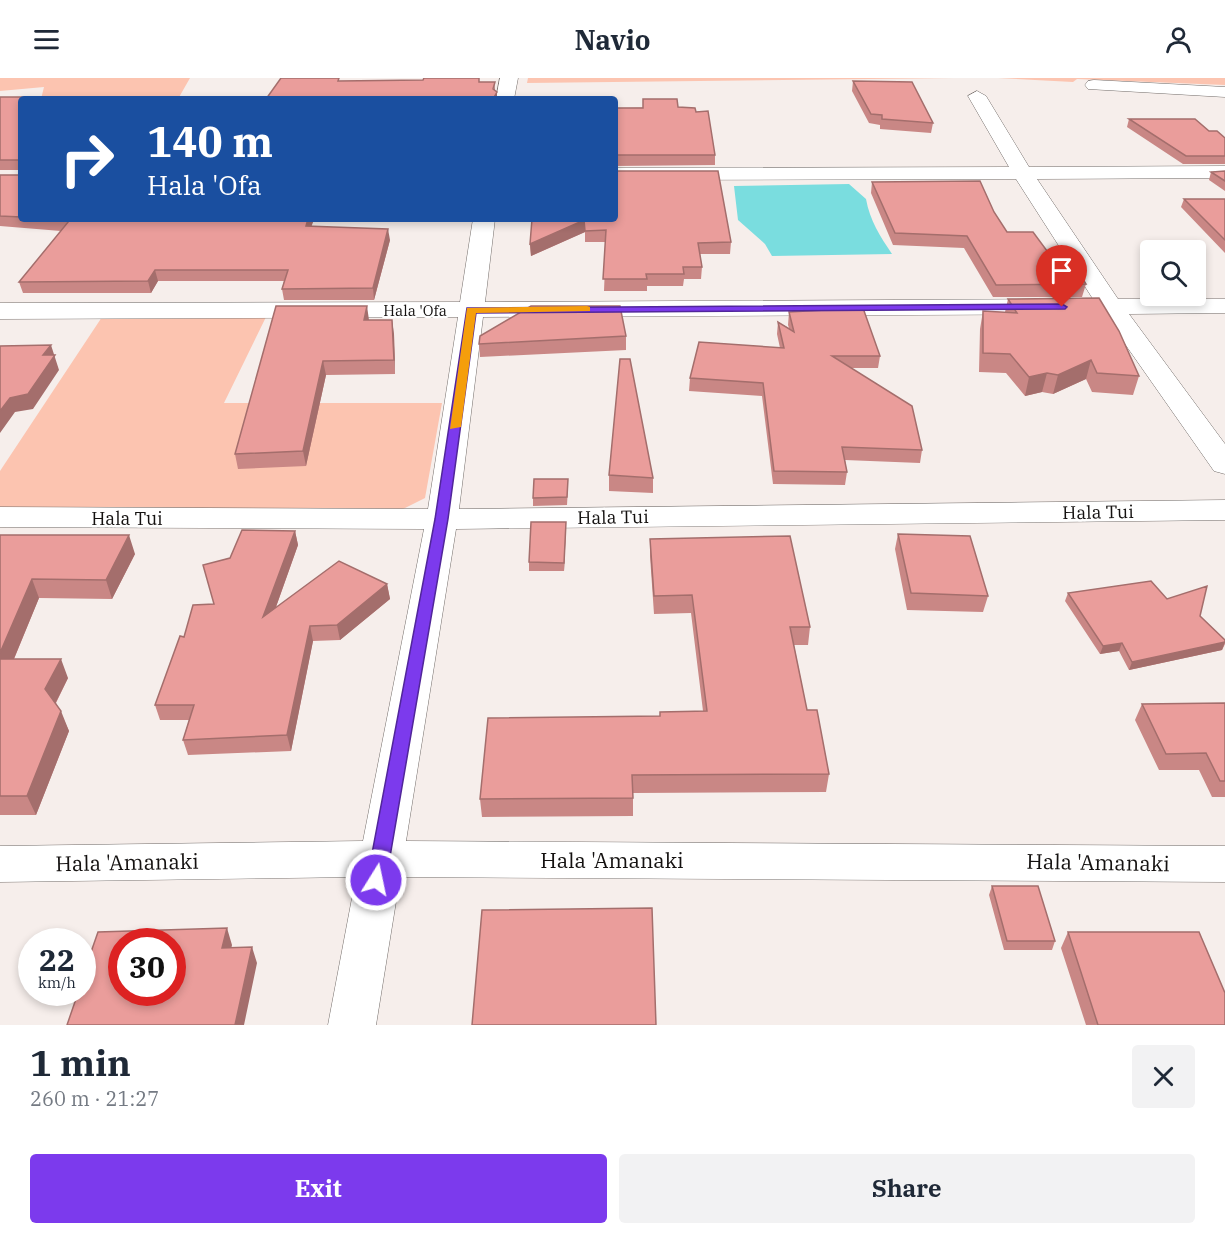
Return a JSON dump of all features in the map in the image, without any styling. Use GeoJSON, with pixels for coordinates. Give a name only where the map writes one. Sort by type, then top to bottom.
{"type":"FeatureCollection","features":[{"type":"Feature","properties":{"kind":"street"},"geometry":{"type":"LineString","coordinates":[[506,96],[509,78]]}},
{"type":"Feature","properties":{"kind":"street"},"geometry":{"type":"LineString","coordinates":[[1094,85],[1225,92]]}},
{"type":"Feature","properties":{"kind":"street"},"geometry":{"type":"LineString","coordinates":[[977,96],[1020,172],[1109,306],[1225,465]]}},
{"type":"Feature","properties":{"kind":"street"},"geometry":{"type":"LineString","coordinates":[[618,174],[1225,172]]}},
{"type":"Feature","properties":{"kind":"street"},"geometry":{"type":"LineString","coordinates":[[352,1025],[441,519],[484,222]]}},
{"type":"Feature","properties":{"kind":"street","name":"Hala 'Ofa"},"geometry":{"type":"LineString","coordinates":[[0,311],[1225,306]]}},
{"type":"Feature","properties":{"kind":"street","name":"Hala Tui"},"geometry":{"type":"LineString","coordinates":[[0,517],[441,519],[1225,510]]}},
{"type":"Feature","properties":{"kind":"street","name":"Hala 'Amanaki"},"geometry":{"type":"LineString","coordinates":[[0,864],[380,859],[1225,864]]}},
{"type":"Feature","properties":{"kind":"shaded area"},"geometry":{"type":"Polygon","coordinates":[[[0,78],[190,78],[180,96],[42,96],[44,87],[0,91],[0,78]]]}},
{"type":"Feature","properties":{"kind":"shaded area"},"geometry":{"type":"Polygon","coordinates":[[[528,78],[954,78],[527,83],[528,78]]]}},
{"type":"Feature","properties":{"kind":"shaded area"},"geometry":{"type":"Polygon","coordinates":[[[998,78],[1225,78],[1225,85],[1077,79],[1073,82],[998,78]]]}},
{"type":"Feature","properties":{"kind":"shaded area"},"geometry":{"type":"Polygon","coordinates":[[[102,317],[266,317],[224,403],[442,403],[425,498],[403,509],[0,510],[0,471],[102,317]]]}},
{"type":"Feature","properties":{"kind":"water"},"geometry":{"type":"Polygon","coordinates":[[[849,184],[866,199],[873,221],[892,254],[772,256],[765,244],[738,220],[734,186],[849,184]]]}},
{"type":"Feature","properties":{"kind":"building"},"geometry":{"type":"Polygon","coordinates":[[[281,78],[339,78],[338,81],[479,78],[479,82],[495,82],[493,89],[497,92],[495,96],[268,96],[281,78]]]}},
{"type":"Feature","properties":{"kind":"building"},"geometry":{"type":"Polygon","coordinates":[[[853,81],[912,82],[933,123],[882,119],[882,115],[871,114],[853,81]]]}},
{"type":"Feature","properties":{"kind":"building"},"geometry":{"type":"Polygon","coordinates":[[[0,97],[18,97],[18,160],[0,160],[0,97]]]}},
{"type":"Feature","properties":{"kind":"building"},"geometry":{"type":"Polygon","coordinates":[[[643,99],[677,99],[678,107],[695,108],[696,112],[708,111],[715,155],[618,155],[618,108],[643,108],[643,99]]]}},
{"type":"Feature","properties":{"kind":"building"},"geometry":{"type":"Polygon","coordinates":[[[1129,119],[1195,119],[1209,131],[1217,131],[1225,138],[1225,156],[1186,156],[1129,119]]]}},
{"type":"Feature","properties":{"kind":"building"},"geometry":{"type":"Polygon","coordinates":[[[618,171],[718,171],[731,242],[698,243],[702,267],[683,267],[684,274],[646,274],[647,279],[603,279],[606,230],[585,231],[584,222],[618,222],[618,171]]]}},
{"type":"Feature","properties":{"kind":"building"},"geometry":{"type":"Polygon","coordinates":[[[1225,171],[1225,181],[1211,172],[1225,171]]]}},
{"type":"Feature","properties":{"kind":"building"},"geometry":{"type":"Polygon","coordinates":[[[0,175],[18,175],[18,217],[0,216],[0,175]]]}},
{"type":"Feature","properties":{"kind":"building"},"geometry":{"type":"Polygon","coordinates":[[[980,181],[994,212],[1007,232],[1033,232],[1053,259],[1070,258],[1086,284],[996,285],[967,236],[895,233],[872,182],[980,181]]]}},
{"type":"Feature","properties":{"kind":"building"},"geometry":{"type":"Polygon","coordinates":[[[1184,199],[1225,199],[1225,240],[1184,199]]]}},
{"type":"Feature","properties":{"kind":"building"},"geometry":{"type":"Polygon","coordinates":[[[68,222],[307,222],[306,226],[388,229],[373,288],[282,289],[288,270],[155,270],[148,281],[19,282],[68,222]]]}},
{"type":"Feature","properties":{"kind":"building"},"geometry":{"type":"Polygon","coordinates":[[[532,222],[580,222],[530,244],[532,222]]]}},
{"type":"Feature","properties":{"kind":"building"},"geometry":{"type":"Polygon","coordinates":[[[1099,298],[1119,331],[1139,376],[1097,373],[1091,360],[1058,375],[1047,373],[1029,377],[1010,354],[983,353],[983,311],[1017,313],[1008,299],[1099,298]]]}},
{"type":"Feature","properties":{"kind":"building"},"geometry":{"type":"Polygon","coordinates":[[[276,306],[367,306],[364,320],[392,320],[394,360],[323,361],[303,451],[235,454],[276,306]]]}},
{"type":"Feature","properties":{"kind":"building"},"geometry":{"type":"Polygon","coordinates":[[[531,306],[620,306],[626,336],[479,344],[480,336],[531,306]]]}},
{"type":"Feature","properties":{"kind":"building"},"geometry":{"type":"Polygon","coordinates":[[[863,308],[880,356],[832,356],[912,406],[922,450],[842,447],[847,472],[774,471],[763,383],[690,378],[699,342],[784,348],[778,322],[794,332],[789,312],[863,308]]]}},
{"type":"Feature","properties":{"kind":"building"},"geometry":{"type":"Polygon","coordinates":[[[51,345],[43,355],[55,355],[28,394],[10,398],[0,411],[0,346],[51,345]]]}},
{"type":"Feature","properties":{"kind":"building"},"geometry":{"type":"Polygon","coordinates":[[[620,359],[630,359],[653,478],[609,475],[620,359]]]}},
{"type":"Feature","properties":{"kind":"building"},"geometry":{"type":"Polygon","coordinates":[[[534,479],[568,479],[567,497],[533,498],[534,479]]]}},
{"type":"Feature","properties":{"kind":"building"},"geometry":{"type":"Polygon","coordinates":[[[531,522],[566,522],[564,563],[529,562],[531,522]]]}},
{"type":"Feature","properties":{"kind":"building"},"geometry":{"type":"Polygon","coordinates":[[[242,530],[295,531],[263,617],[339,561],[387,584],[337,625],[310,626],[287,735],[183,740],[194,705],[155,705],[180,636],[184,637],[193,605],[214,604],[203,565],[230,558],[242,530]]]}},
{"type":"Feature","properties":{"kind":"building"},"geometry":{"type":"Polygon","coordinates":[[[898,534],[970,536],[988,596],[911,593],[898,534]]]}},
{"type":"Feature","properties":{"kind":"building"},"geometry":{"type":"Polygon","coordinates":[[[0,535],[129,535],[106,580],[32,579],[0,653],[0,535]]]}},
{"type":"Feature","properties":{"kind":"building"},"geometry":{"type":"Polygon","coordinates":[[[790,536],[810,627],[790,627],[807,710],[817,710],[829,774],[632,775],[633,798],[480,799],[488,718],[660,716],[660,712],[707,711],[692,595],[654,596],[650,539],[790,536]]]}},
{"type":"Feature","properties":{"kind":"building"},"geometry":{"type":"Polygon","coordinates":[[[1151,581],[1167,599],[1207,586],[1200,616],[1225,642],[1132,662],[1122,643],[1103,646],[1068,593],[1151,581]]]}},
{"type":"Feature","properties":{"kind":"building"},"geometry":{"type":"Polygon","coordinates":[[[0,659],[61,659],[45,689],[61,711],[27,796],[0,796],[0,659]]]}},
{"type":"Feature","properties":{"kind":"building"},"geometry":{"type":"Polygon","coordinates":[[[1225,703],[1225,781],[1220,781],[1206,753],[1166,754],[1142,704],[1225,703]]]}},
{"type":"Feature","properties":{"kind":"building"},"geometry":{"type":"Polygon","coordinates":[[[992,886],[1038,886],[1055,941],[1007,941],[992,886]]]}},
{"type":"Feature","properties":{"kind":"building"},"geometry":{"type":"Polygon","coordinates":[[[652,908],[656,1025],[472,1025],[482,910],[652,908]]]}},
{"type":"Feature","properties":{"kind":"building"},"geometry":{"type":"Polygon","coordinates":[[[227,928],[222,948],[252,947],[235,1025],[67,1025],[74,1006],[96,1006],[96,938],[98,932],[108,932],[108,1006],[186,1006],[186,929],[227,928]]]}},
{"type":"Feature","properties":{"kind":"building"},"geometry":{"type":"Polygon","coordinates":[[[1068,932],[1199,932],[1225,993],[1225,1025],[1098,1025],[1068,932]]]}},
{"type":"Feature","properties":{"kind":"slow traffic"},"geometry":{"type":"LineString","coordinates":[[455,427],[471,310],[587,309]]}},
{"type":"Feature","properties":{"kind":"route"},"geometry":{"type":"LineString","coordinates":[[376,880],[441,519],[471,310],[1062,307]]}}]}
